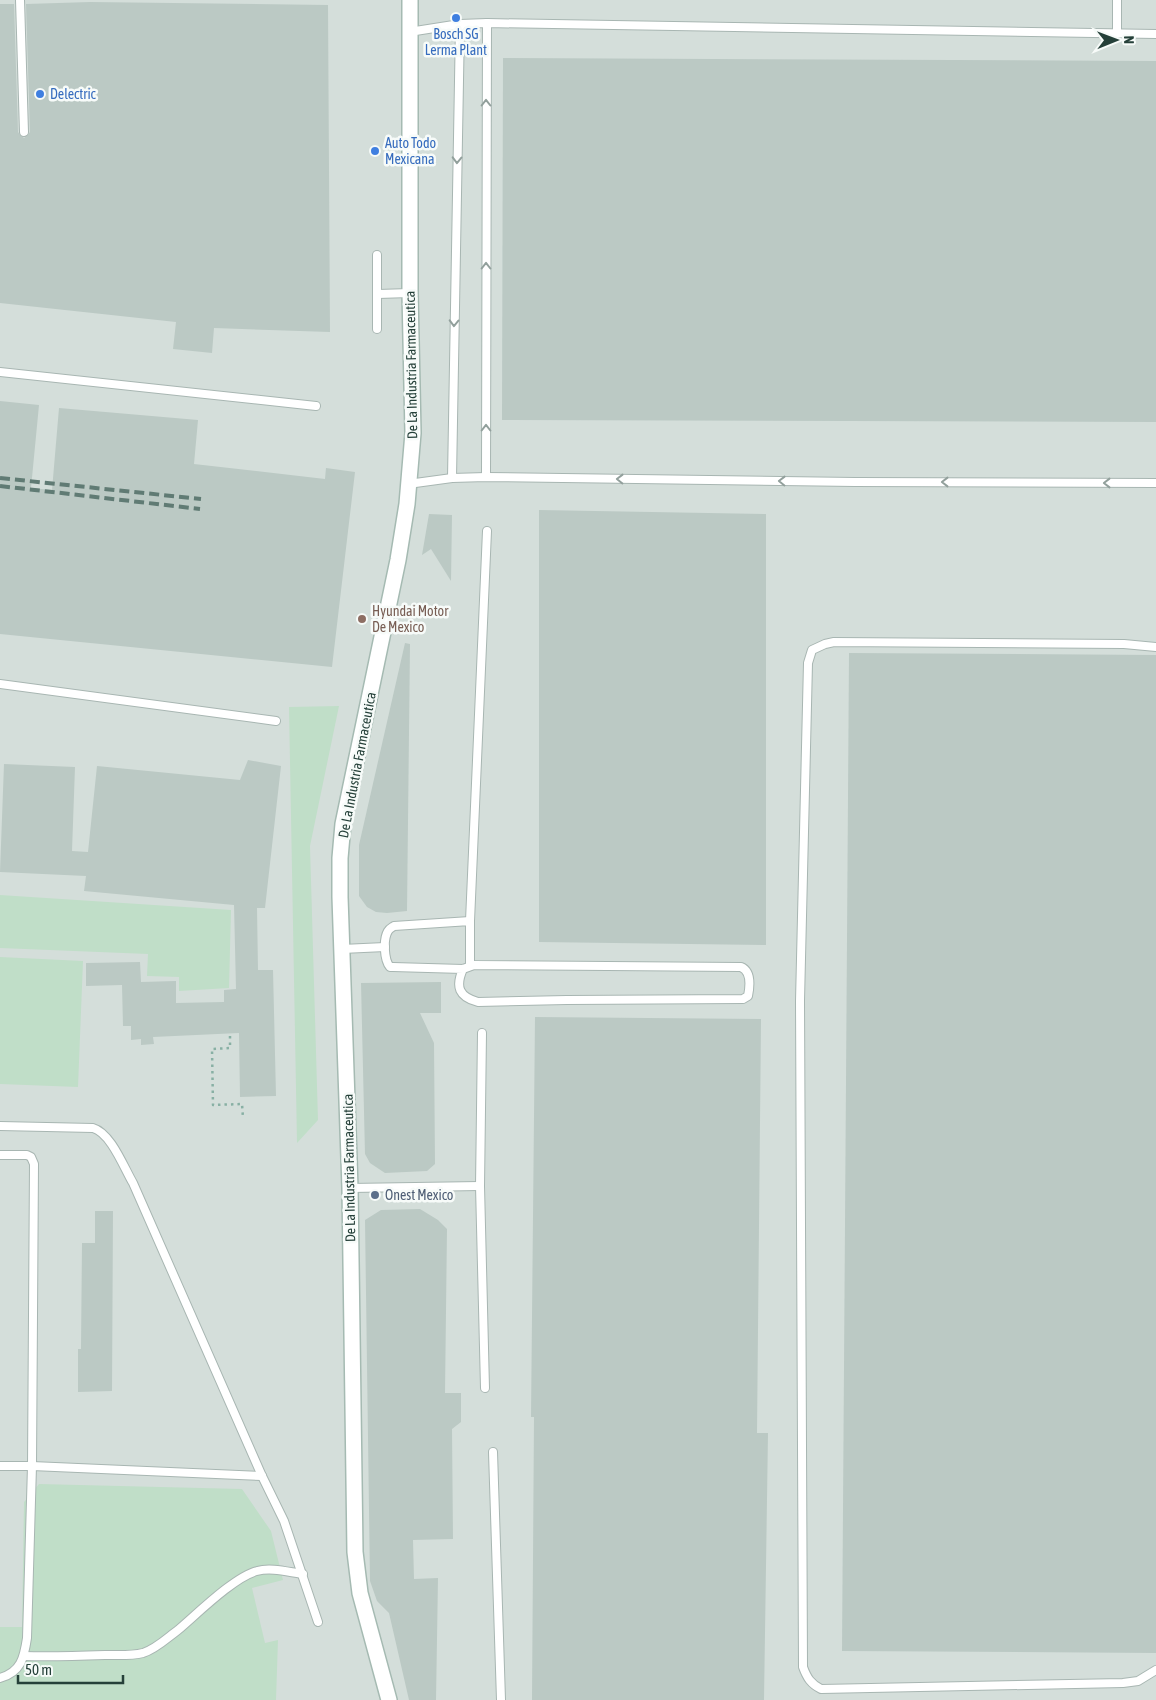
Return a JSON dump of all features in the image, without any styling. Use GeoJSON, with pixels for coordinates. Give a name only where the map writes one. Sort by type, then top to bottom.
{"type":"FeatureCollection","features":[{"type":"Feature","properties":{"kind":"main road","name":"De La Industria Farmaceutica"},"geometry":{"type":"LineString","coordinates":[[389,1700],[360,1593],[353,1520],[350,1188],[340,897],[343,824],[398,560],[407,504],[413,433],[410,293],[410,0]]}},
{"type":"Feature","properties":{"kind":"lane"},"geometry":{"type":"LineString","coordinates":[[20,0],[24,132]]}},
{"type":"Feature","properties":{"kind":"lane"},"geometry":{"type":"LineString","coordinates":[[1117,0],[1117,32]]}},
{"type":"Feature","properties":{"kind":"lane"},"geometry":{"type":"LineString","coordinates":[[409,32],[460,24],[487,23],[1156,34]]}},
{"type":"Feature","properties":{"kind":"lane"},"geometry":{"type":"LineString","coordinates":[[486,477],[487,23]]}},
{"type":"Feature","properties":{"kind":"lane"},"geometry":{"type":"LineString","coordinates":[[452,478],[460,24]]}},
{"type":"Feature","properties":{"kind":"lane"},"geometry":{"type":"LineString","coordinates":[[377,255],[377,329]]}},
{"type":"Feature","properties":{"kind":"lane"},"geometry":{"type":"LineString","coordinates":[[378,294],[410,293]]}},
{"type":"Feature","properties":{"kind":"lane"},"geometry":{"type":"LineString","coordinates":[[0,372],[316,406]]}},
{"type":"Feature","properties":{"kind":"lane"},"geometry":{"type":"LineString","coordinates":[[408,484],[452,478],[486,477],[1156,483]]}},
{"type":"Feature","properties":{"kind":"lane"},"geometry":{"type":"LineString","coordinates":[[470,921],[394,926],[388,931],[386,937],[387,962],[390,967],[466,968],[741,967],[746,969],[748,973],[748,996],[743,999],[478,1002],[464,997],[460,990],[459,978],[466,968],[470,921],[487,531]]}},
{"type":"Feature","properties":{"kind":"lane"},"geometry":{"type":"LineString","coordinates":[[1156,647],[1124,644],[834,642],[812,650],[808,662],[800,1021],[802,1657],[806,1675],[813,1686],[821,1689],[894,1688],[1123,1683],[1138,1681],[1156,1670]]}},
{"type":"Feature","properties":{"kind":"lane"},"geometry":{"type":"LineString","coordinates":[[0,684],[276,720]]}},
{"type":"Feature","properties":{"kind":"lane"},"geometry":{"type":"LineString","coordinates":[[342,949],[385,947]]}},
{"type":"Feature","properties":{"kind":"lane"},"geometry":{"type":"LineString","coordinates":[[482,1032],[480,1186],[485,1388]]}},
{"type":"Feature","properties":{"kind":"lane"},"geometry":{"type":"LineString","coordinates":[[0,1126],[93,1128],[102,1133],[112,1146],[133,1183],[262,1476],[284,1521],[318,1622]]}},
{"type":"Feature","properties":{"kind":"lane"},"geometry":{"type":"LineString","coordinates":[[0,1155],[27,1155],[31,1157],[34,1164],[32,1466],[27,1638],[24,1656],[16,1670],[11,1675],[0,1678]]}},
{"type":"Feature","properties":{"kind":"lane"},"geometry":{"type":"LineString","coordinates":[[350,1188],[480,1186]]}},
{"type":"Feature","properties":{"kind":"lane"},"geometry":{"type":"LineString","coordinates":[[493,1452],[501,1700]]}},
{"type":"Feature","properties":{"kind":"lane"},"geometry":{"type":"LineString","coordinates":[[0,1466],[262,1476]]}},
{"type":"Feature","properties":{"kind":"lane"},"geometry":{"type":"LineString","coordinates":[[24,1656],[129,1655],[142,1653],[169,1637],[246,1575],[270,1570],[302,1574]]}},
{"type":"Feature","properties":{"kind":"path"},"geometry":{"type":"LineString","coordinates":[[230,1036],[230,1048],[212,1049],[213,1105],[242,1104],[243,1118]]}},
{"type":"Feature","properties":{"kind":"shaded area"},"geometry":{"type":"Polygon","coordinates":[[[0,0],[1156,0],[1156,1700],[0,1700],[0,0]]]}},
{"type":"Feature","properties":{"kind":"green space"},"geometry":{"type":"Polygon","coordinates":[[[339,706],[310,846],[318,1120],[297,1143],[289,707],[339,706]]]}},
{"type":"Feature","properties":{"kind":"green space"},"geometry":{"type":"Polygon","coordinates":[[[0,895],[231,910],[229,988],[179,991],[179,977],[147,976],[148,954],[0,948],[0,895]]]}},
{"type":"Feature","properties":{"kind":"green space"},"geometry":{"type":"Polygon","coordinates":[[[0,957],[83,961],[78,1087],[0,1084],[0,957]]]}},
{"type":"Feature","properties":{"kind":"green space"},"geometry":{"type":"Polygon","coordinates":[[[39,1484],[242,1489],[271,1531],[283,1580],[252,1588],[265,1643],[278,1640],[276,1700],[0,1700],[0,1627],[22,1627],[24,1502],[39,1484]]]}},
{"type":"Feature","properties":{"kind":"building"},"geometry":{"type":"Polygon","coordinates":[[[90,2],[328,5],[330,332],[214,328],[212,353],[173,349],[176,322],[0,303],[0,4],[14,4],[18,132],[24,138],[30,132],[26,4],[90,2]]]}},
{"type":"Feature","properties":{"kind":"building"},"geometry":{"type":"Polygon","coordinates":[[[503,58],[1156,61],[1156,422],[502,420],[503,58]]]}},
{"type":"Feature","properties":{"kind":"building"},"geometry":{"type":"Polygon","coordinates":[[[0,401],[39,405],[31,488],[52,490],[59,408],[198,420],[194,464],[325,479],[326,468],[355,472],[332,667],[0,634],[0,401]]]}},
{"type":"Feature","properties":{"kind":"building"},"geometry":{"type":"Polygon","coordinates":[[[539,510],[766,514],[766,945],[539,942],[539,510]]]}},
{"type":"Feature","properties":{"kind":"building"},"geometry":{"type":"Polygon","coordinates":[[[429,514],[452,515],[451,581],[431,549],[422,555],[429,514]]]}},
{"type":"Feature","properties":{"kind":"building"},"geometry":{"type":"Polygon","coordinates":[[[405,643],[410,644],[407,911],[387,913],[376,912],[367,907],[359,896],[359,845],[405,643]]]}},
{"type":"Feature","properties":{"kind":"building"},"geometry":{"type":"Polygon","coordinates":[[[849,653],[1156,655],[1156,1653],[842,1651],[849,653]]]}},
{"type":"Feature","properties":{"kind":"building"},"geometry":{"type":"Polygon","coordinates":[[[248,760],[281,766],[265,908],[257,908],[258,970],[273,970],[276,1096],[240,1097],[239,1033],[153,1037],[154,1044],[141,1045],[141,1039],[131,1040],[131,1026],[123,1026],[122,985],[86,986],[86,963],[140,962],[141,982],[176,981],[176,1003],[224,1002],[224,990],[236,989],[234,905],[84,891],[86,876],[0,872],[4,764],[75,767],[72,851],[88,852],[97,766],[240,780],[248,760]]]}},
{"type":"Feature","properties":{"kind":"building"},"geometry":{"type":"Polygon","coordinates":[[[441,982],[441,1013],[420,1013],[434,1043],[435,1164],[427,1171],[385,1173],[370,1163],[365,1154],[361,983],[441,982]]]}},
{"type":"Feature","properties":{"kind":"building"},"geometry":{"type":"Polygon","coordinates":[[[535,1017],[761,1019],[757,1433],[768,1433],[764,1700],[532,1700],[534,1417],[531,1417],[535,1017]]]}},
{"type":"Feature","properties":{"kind":"building"},"geometry":{"type":"Polygon","coordinates":[[[420,1209],[438,1220],[447,1229],[445,1393],[461,1393],[461,1422],[452,1429],[453,1539],[413,1540],[414,1579],[438,1578],[436,1700],[409,1700],[389,1613],[377,1601],[370,1581],[365,1220],[381,1210],[420,1209]]]}},
{"type":"Feature","properties":{"kind":"building"},"geometry":{"type":"Polygon","coordinates":[[[95,1211],[113,1211],[112,1391],[78,1392],[78,1349],[81,1349],[82,1243],[95,1243],[95,1211]]]}},
{"type":"Feature","properties":{"kind":"railway"},"geometry":{"type":"LineString","coordinates":[[0,478],[201,499]]}},
{"type":"Feature","properties":{"kind":"railway"},"geometry":{"type":"LineString","coordinates":[[0,486],[200,509]]}},
{"type":"Feature","properties":{"kind":"place","name":"Bosch SG Lerma Plant"},"geometry":{"type":"Point","coordinates":[456,18]}},
{"type":"Feature","properties":{"kind":"place","name":"Delectric"},"geometry":{"type":"Point","coordinates":[40,94]}},
{"type":"Feature","properties":{"kind":"place","name":"Auto Todo Mexicana"},"geometry":{"type":"Point","coordinates":[375,151]}},
{"type":"Feature","properties":{"kind":"place","name":"Hyundai Motor De Mexico"},"geometry":{"type":"Point","coordinates":[362,619]}},
{"type":"Feature","properties":{"kind":"place","name":"Onest Mexico"},"geometry":{"type":"Point","coordinates":[375,1195]}}]}
